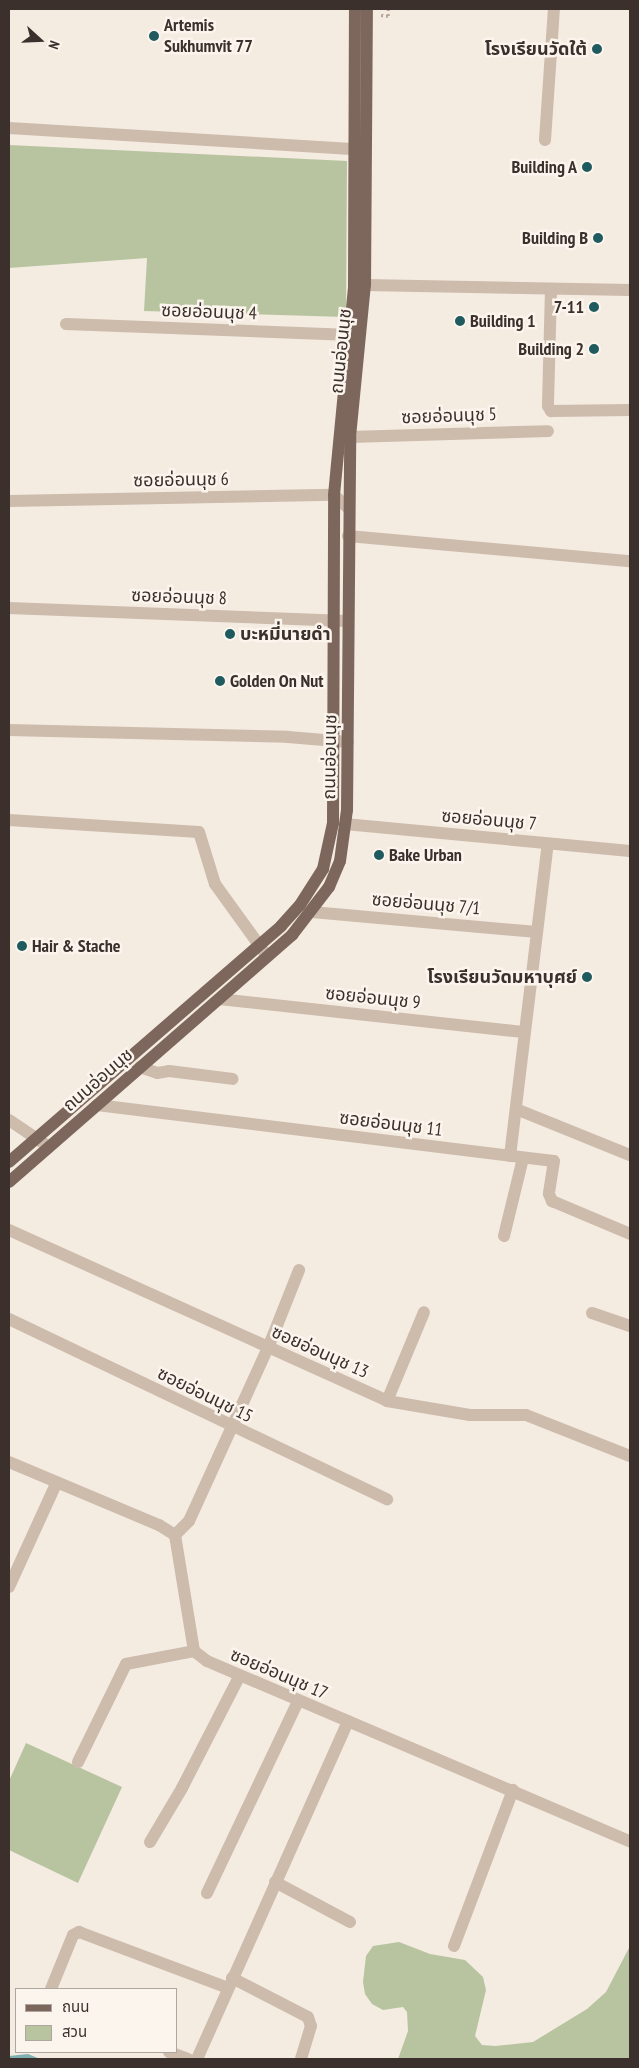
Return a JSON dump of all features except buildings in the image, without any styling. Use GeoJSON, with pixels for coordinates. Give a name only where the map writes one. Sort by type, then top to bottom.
{"type":"FeatureCollection","features":[{"type":"Feature","properties":{"kind":"main road","name":"ถนนอ่อนนุช"},"geometry":{"type":"LineString","coordinates":[[354,9],[362,56]]}},
{"type":"Feature","properties":{"kind":"main road","name":"ถนนอ่อนนุช"},"geometry":{"type":"LineString","coordinates":[[9,1162],[300,905],[323,869],[333,823],[333,742],[348,536],[350,437],[359,286],[362,56],[367,9]]}},
{"type":"Feature","properties":{"kind":"main road","name":"ถนนอ่อนนุช"},"geometry":{"type":"LineString","coordinates":[[9,1182],[267,956],[312,912],[336,874],[345,824],[348,742],[334,495],[351,335],[359,286]]}},
{"type":"Feature","properties":{"kind":"street"},"geometry":{"type":"LineString","coordinates":[[545,140],[554,9]]}},
{"type":"Feature","properties":{"kind":"street"},"geometry":{"type":"LineString","coordinates":[[9,128],[361,149]]}},
{"type":"Feature","properties":{"kind":"street"},"geometry":{"type":"LineString","coordinates":[[359,286],[630,290]]}},
{"type":"Feature","properties":{"kind":"street"},"geometry":{"type":"LineString","coordinates":[[551,289],[548,406],[551,411],[630,410]]}},
{"type":"Feature","properties":{"kind":"street","name":"ซอยอ่อนนุช 4"},"geometry":{"type":"LineString","coordinates":[[66,324],[351,335]]}},
{"type":"Feature","properties":{"kind":"street","name":"ซอยอ่อนนุช 5"},"geometry":{"type":"LineString","coordinates":[[350,437],[548,431]]}},
{"type":"Feature","properties":{"kind":"street"},"geometry":{"type":"LineString","coordinates":[[334,495],[348,508]]}},
{"type":"Feature","properties":{"kind":"street","name":"ซอยอ่อนนุช 6"},"geometry":{"type":"LineString","coordinates":[[9,501],[334,495]]}},
{"type":"Feature","properties":{"kind":"street"},"geometry":{"type":"LineString","coordinates":[[348,536],[630,561]]}},
{"type":"Feature","properties":{"kind":"street","name":"ซอยอ่อนนุช 8"},"geometry":{"type":"LineString","coordinates":[[9,608],[341,621]]}},
{"type":"Feature","properties":{"kind":"street"},"geometry":{"type":"LineString","coordinates":[[9,730],[288,737],[348,742]]}},
{"type":"Feature","properties":{"kind":"street"},"geometry":{"type":"LineString","coordinates":[[9,820],[199,832],[215,884],[267,956]]}},
{"type":"Feature","properties":{"kind":"street","name":"ซอยอ่อนนุช 7"},"geometry":{"type":"LineString","coordinates":[[345,824],[630,851]]}},
{"type":"Feature","properties":{"kind":"street"},"geometry":{"type":"LineString","coordinates":[[504,1236],[517,1157],[516,1109],[548,844]]}},
{"type":"Feature","properties":{"kind":"street","name":"ซอยอ่อนนุช 7/1"},"geometry":{"type":"LineString","coordinates":[[312,912],[537,932]]}},
{"type":"Feature","properties":{"kind":"street","name":"ซอยอ่อนนุช 9"},"geometry":{"type":"LineString","coordinates":[[219,999],[524,1032]]}},
{"type":"Feature","properties":{"kind":"street"},"geometry":{"type":"LineString","coordinates":[[140,1067],[157,1073],[233,1079]]}},
{"type":"Feature","properties":{"kind":"street","name":"ซอยอ่อนนุช 11"},"geometry":{"type":"LineString","coordinates":[[97,1105],[556,1162],[549,1194],[552,1201],[630,1234]]}},
{"type":"Feature","properties":{"kind":"street"},"geometry":{"type":"LineString","coordinates":[[516,1109],[630,1155]]}},
{"type":"Feature","properties":{"kind":"street"},"geometry":{"type":"LineString","coordinates":[[9,1120],[49,1147]]}},
{"type":"Feature","properties":{"kind":"street","name":"ซอยอ่อนนุช 13"},"geometry":{"type":"LineString","coordinates":[[9,1230],[387,1401],[470,1415],[526,1415],[630,1456]]}},
{"type":"Feature","properties":{"kind":"street"},"geometry":{"type":"LineString","coordinates":[[175,1535],[189,1521],[230,1427],[268,1348],[299,1270]]}},
{"type":"Feature","properties":{"kind":"street"},"geometry":{"type":"LineString","coordinates":[[387,1401],[424,1312]]}},
{"type":"Feature","properties":{"kind":"street"},"geometry":{"type":"LineString","coordinates":[[592,1313],[630,1326]]}},
{"type":"Feature","properties":{"kind":"street","name":"ซอยอ่อนนุช 15"},"geometry":{"type":"LineString","coordinates":[[9,1320],[230,1427],[387,1499]]}},
{"type":"Feature","properties":{"kind":"street"},"geometry":{"type":"LineString","coordinates":[[9,1462],[56,1484],[160,1525],[175,1535],[194,1651],[126,1664],[78,1762]]}},
{"type":"Feature","properties":{"kind":"street"},"geometry":{"type":"LineString","coordinates":[[9,1587],[56,1484]]}},
{"type":"Feature","properties":{"kind":"street","name":"ซอยอ่อนนุช 17"},"geometry":{"type":"LineString","coordinates":[[194,1651],[239,1677],[513,1790],[630,1841]]}},
{"type":"Feature","properties":{"kind":"street"},"geometry":{"type":"LineString","coordinates":[[150,1842],[182,1788],[239,1677]]}},
{"type":"Feature","properties":{"kind":"street"},"geometry":{"type":"LineString","coordinates":[[207,1893],[298,1701]]}},
{"type":"Feature","properties":{"kind":"street"},"geometry":{"type":"LineString","coordinates":[[197,2059],[348,1721]]}},
{"type":"Feature","properties":{"kind":"street"},"geometry":{"type":"LineString","coordinates":[[454,1946],[513,1790]]}},
{"type":"Feature","properties":{"kind":"street"},"geometry":{"type":"LineString","coordinates":[[275,1882],[350,1922]]}},
{"type":"Feature","properties":{"kind":"street"},"geometry":{"type":"LineString","coordinates":[[51,1988],[73,1935],[79,1932],[230,1983],[308,2017],[311,2026],[302,2059]]}},
{"type":"Feature","properties":{"kind":"street"},"geometry":{"type":"LineString","coordinates":[[172,2053],[188,2059]]}},
{"type":"Feature","properties":{"kind":"path"},"geometry":{"type":"LineString","coordinates":[[380,15],[388,16],[388,9]]}},
{"type":"Feature","properties":{"kind":"path"},"geometry":{"type":"LineString","coordinates":[[21,2059],[27,2059]]}},
{"type":"Feature","properties":{"kind":"green space"},"geometry":{"type":"Polygon","coordinates":[[[9,145],[347,161],[346,317],[144,311],[147,258],[9,268],[9,145]]]}},
{"type":"Feature","properties":{"kind":"green space"},"geometry":{"type":"Polygon","coordinates":[[[26,1743],[122,1787],[78,1883],[9,1850],[9,1781],[26,1743]]]}},
{"type":"Feature","properties":{"kind":"green space"},"geometry":{"type":"Polygon","coordinates":[[[399,1942],[430,1954],[465,1960],[483,1977],[486,1990],[475,2036],[482,2045],[495,2046],[533,2042],[587,2009],[606,1992],[630,1946],[630,2059],[398,2059],[408,2031],[407,2012],[403,2007],[383,2010],[372,2004],[365,1994],[363,1982],[366,1956],[373,1946],[399,1942]]]}},
{"type":"Feature","properties":{"kind":"water"},"geometry":{"type":"Polygon","coordinates":[[[28,2054],[40,2059],[9,2059],[9,2056],[28,2054]]]}},
{"type":"Feature","properties":{"kind":"place","name":"Artemis Sukhumvit 77"},"geometry":{"type":"Point","coordinates":[154,36]}},
{"type":"Feature","properties":{"kind":"place","name":"โรงเรียนวัดใต้"},"geometry":{"type":"Point","coordinates":[597,49]}},
{"type":"Feature","properties":{"kind":"place","name":"Building A"},"geometry":{"type":"Point","coordinates":[587,167]}},
{"type":"Feature","properties":{"kind":"place","name":"Building B"},"geometry":{"type":"Point","coordinates":[598,238]}},
{"type":"Feature","properties":{"kind":"place","name":"7-11"},"geometry":{"type":"Point","coordinates":[594,307]}},
{"type":"Feature","properties":{"kind":"place","name":"Building 1"},"geometry":{"type":"Point","coordinates":[460,321]}},
{"type":"Feature","properties":{"kind":"place","name":"Building 2"},"geometry":{"type":"Point","coordinates":[594,349]}},
{"type":"Feature","properties":{"kind":"place","name":"บะหมี่นายดำ"},"geometry":{"type":"Point","coordinates":[230,634]}},
{"type":"Feature","properties":{"kind":"place","name":"Golden On Nut"},"geometry":{"type":"Point","coordinates":[220,681]}},
{"type":"Feature","properties":{"kind":"place","name":"Bake Urban"},"geometry":{"type":"Point","coordinates":[379,855]}},
{"type":"Feature","properties":{"kind":"place","name":"Hair & Stache"},"geometry":{"type":"Point","coordinates":[22,946]}},
{"type":"Feature","properties":{"kind":"place","name":"โรงเรียนวัดมหาบุศย์"},"geometry":{"type":"Point","coordinates":[587,977]}}]}
